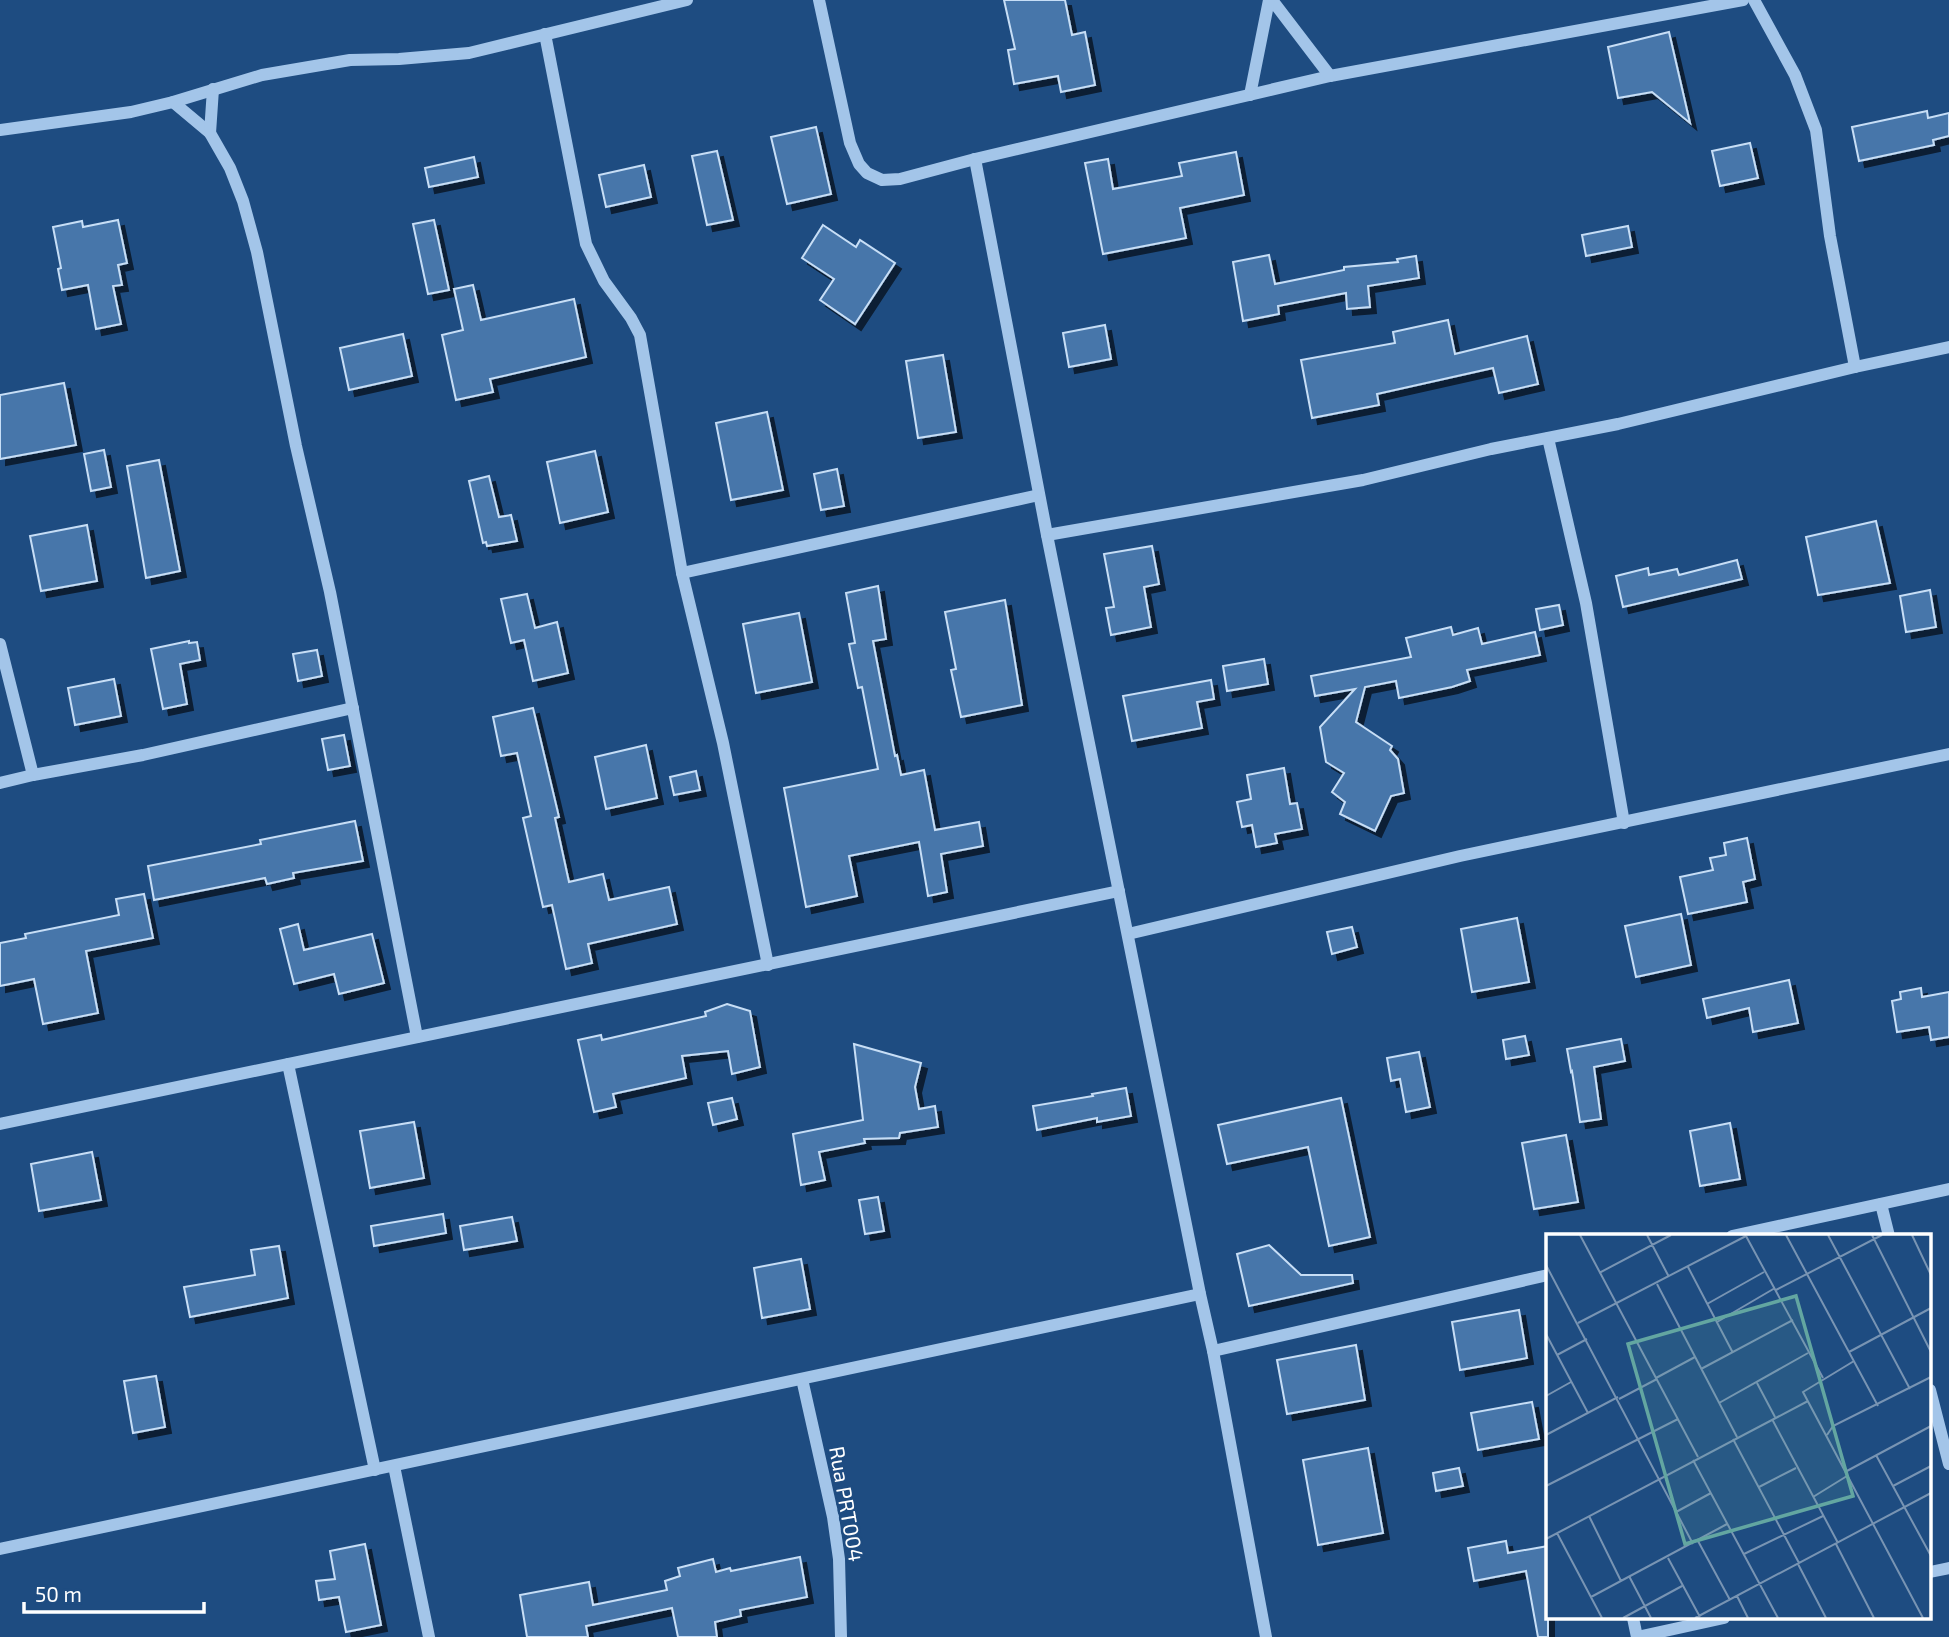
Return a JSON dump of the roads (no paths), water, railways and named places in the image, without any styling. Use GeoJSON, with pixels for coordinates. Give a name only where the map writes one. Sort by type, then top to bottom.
{"type":"FeatureCollection","features":[{"type":"Feature","properties":{"kind":"street"},"geometry":{"type":"LineString","coordinates":[[0,130],[131,112],[262,75],[337,62],[469,53],[687,0]]}},
{"type":"Feature","properties":{"kind":"street"},"geometry":{"type":"LineString","coordinates":[[819,0],[850,143],[859,164],[867,173],[882,180],[900,179],[1330,76],[1712,3],[1743,0]]}},
{"type":"Feature","properties":{"kind":"street"},"geometry":{"type":"LineString","coordinates":[[1250,95],[1270,0]]}},
{"type":"Feature","properties":{"kind":"street"},"geometry":{"type":"LineString","coordinates":[[1270,0],[1330,76]]}},
{"type":"Feature","properties":{"kind":"street"},"geometry":{"type":"LineString","coordinates":[[1754,0],[1795,75],[1816,130],[1830,236],[1854,367]]}},
{"type":"Feature","properties":{"kind":"street"},"geometry":{"type":"LineString","coordinates":[[545,34],[586,244],[604,281],[631,317],[640,335],[682,573],[723,743],[768,965]]}},
{"type":"Feature","properties":{"kind":"street"},"geometry":{"type":"LineString","coordinates":[[210,133],[213,89]]}},
{"type":"Feature","properties":{"kind":"street"},"geometry":{"type":"LineString","coordinates":[[173,102],[210,133],[230,168],[243,201],[257,252],[296,446],[330,592],[417,1037]]}},
{"type":"Feature","properties":{"kind":"street"},"geometry":{"type":"LineString","coordinates":[[975,159],[1046,535],[1213,1352],[1266,1637]]}},
{"type":"Feature","properties":{"kind":"street"},"geometry":{"type":"LineString","coordinates":[[1046,535],[1363,480],[1491,449],[1618,424],[1949,346]]}},
{"type":"Feature","properties":{"kind":"street"},"geometry":{"type":"LineString","coordinates":[[1548,438],[1586,603],[1625,823]]}},
{"type":"Feature","properties":{"kind":"street"},"geometry":{"type":"LineString","coordinates":[[682,573],[1039,495]]}},
{"type":"Feature","properties":{"kind":"street"},"geometry":{"type":"LineString","coordinates":[[0,644],[33,775]]}},
{"type":"Feature","properties":{"kind":"street"},"geometry":{"type":"LineString","coordinates":[[0,783],[143,755],[353,708]]}},
{"type":"Feature","properties":{"kind":"street"},"geometry":{"type":"LineString","coordinates":[[1128,934],[1460,856],[1949,754]]}},
{"type":"Feature","properties":{"kind":"street"},"geometry":{"type":"LineString","coordinates":[[0,1124],[1119,891]]}},
{"type":"Feature","properties":{"kind":"street"},"geometry":{"type":"LineString","coordinates":[[288,1064],[375,1470]]}},
{"type":"Feature","properties":{"kind":"street"},"geometry":{"type":"LineString","coordinates":[[1741,1234],[1949,1189]]}},
{"type":"Feature","properties":{"kind":"street"},"geometry":{"type":"LineString","coordinates":[[1881,1204],[1888,1234]]}},
{"type":"Feature","properties":{"kind":"street"},"geometry":{"type":"LineString","coordinates":[[1213,1352],[1546,1275]]}},
{"type":"Feature","properties":{"kind":"street"},"geometry":{"type":"LineString","coordinates":[[0,1549],[1200,1294]]}},
{"type":"Feature","properties":{"kind":"street","name":"Rua PRT004"},"geometry":{"type":"LineString","coordinates":[[802,1379],[833,1517],[839,1559],[841,1637]]}},
{"type":"Feature","properties":{"kind":"street"},"geometry":{"type":"LineString","coordinates":[[1932,1398],[1949,1464]]}},
{"type":"Feature","properties":{"kind":"street"},"geometry":{"type":"LineString","coordinates":[[394,1466],[429,1637]]}},
{"type":"Feature","properties":{"kind":"street"},"geometry":{"type":"LineString","coordinates":[[1637,1637],[1715,1620]]}}]}
